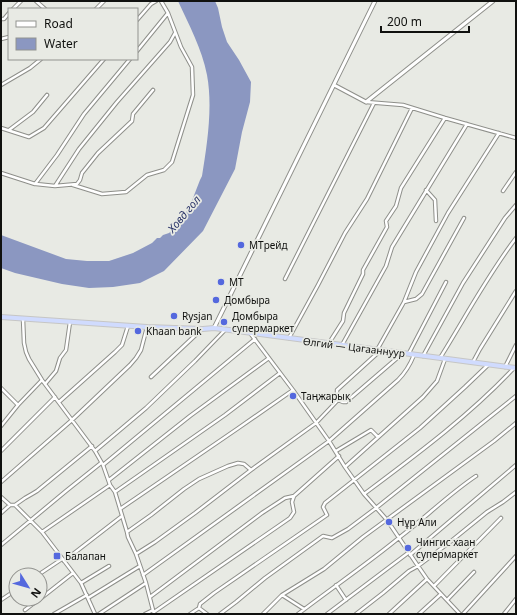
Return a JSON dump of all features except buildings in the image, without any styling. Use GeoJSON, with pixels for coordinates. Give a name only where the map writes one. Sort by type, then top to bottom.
{"type":"FeatureCollection","features":[{"type":"Feature","properties":{"kind":"highway","name":"Өлгий — Цагааннуур"},"geometry":{"type":"LineString","coordinates":[[1,317],[147,327],[214,328],[515,368]]}},
{"type":"Feature","properties":{"kind":"street"},"geometry":{"type":"LineString","coordinates":[[36,1],[44,8]]}},
{"type":"Feature","properties":{"kind":"street"},"geometry":{"type":"LineString","coordinates":[[138,19],[151,4],[156,1]]}},
{"type":"Feature","properties":{"kind":"street"},"geometry":{"type":"LineString","coordinates":[[1,173],[35,184],[55,186],[73,185],[102,194],[126,192],[147,175],[164,170],[172,162],[193,95],[192,67],[181,47],[168,13],[161,1]]}},
{"type":"Feature","properties":{"kind":"street"},"geometry":{"type":"LineString","coordinates":[[214,328],[375,1]]}},
{"type":"Feature","properties":{"kind":"street"},"geometry":{"type":"LineString","coordinates":[[366,102],[493,1]]}},
{"type":"Feature","properties":{"kind":"street"},"geometry":{"type":"LineString","coordinates":[[138,50],[168,13]]}},
{"type":"Feature","properties":{"kind":"street"},"geometry":{"type":"LineString","coordinates":[[55,186],[79,149],[117,102],[170,42],[175,33]]}},
{"type":"Feature","properties":{"kind":"street"},"geometry":{"type":"LineString","coordinates":[[1,85],[30,68],[40,60]]}},
{"type":"Feature","properties":{"kind":"street"},"geometry":{"type":"LineString","coordinates":[[1,128],[29,137],[44,128],[103,60]]}},
{"type":"Feature","properties":{"kind":"street"},"geometry":{"type":"LineString","coordinates":[[35,184],[57,155],[84,114],[129,60]]}},
{"type":"Feature","properties":{"kind":"street"},"geometry":{"type":"LineString","coordinates":[[334,85],[366,102],[412,108],[516,138]]}},
{"type":"Feature","properties":{"kind":"street"},"geometry":{"type":"LineString","coordinates":[[73,185],[77,184],[82,173],[98,153],[132,121],[133,114],[152,90]]}},
{"type":"Feature","properties":{"kind":"street"},"geometry":{"type":"LineString","coordinates":[[9,130],[33,112],[47,95]]}},
{"type":"Feature","properties":{"kind":"street"},"geometry":{"type":"LineString","coordinates":[[285,279],[374,103]]}},
{"type":"Feature","properties":{"kind":"street"},"geometry":{"type":"LineString","coordinates":[[289,338],[345,233],[367,199],[412,108]]}},
{"type":"Feature","properties":{"kind":"street"},"geometry":{"type":"LineString","coordinates":[[328,343],[343,321],[344,313],[386,227],[386,222],[396,206],[401,188],[445,118]]}},
{"type":"Feature","properties":{"kind":"street"},"geometry":{"type":"LineString","coordinates":[[342,345],[386,266],[392,247],[467,124]]}},
{"type":"Feature","properties":{"kind":"street"},"geometry":{"type":"LineString","coordinates":[[338,400],[336,390],[379,350],[404,302],[416,272],[448,213],[499,133]]}},
{"type":"Feature","properties":{"kind":"street"},"geometry":{"type":"LineString","coordinates":[[503,191],[516,172]]}},
{"type":"Feature","properties":{"kind":"street"},"geometry":{"type":"LineString","coordinates":[[426,190],[435,200],[436,221]]}},
{"type":"Feature","properties":{"kind":"street"},"geometry":{"type":"LineString","coordinates":[[423,356],[463,283],[505,218],[516,206]]}},
{"type":"Feature","properties":{"kind":"street"},"geometry":{"type":"LineString","coordinates":[[404,302],[416,299],[422,294],[464,218]]}},
{"type":"Feature","properties":{"kind":"street"},"geometry":{"type":"LineString","coordinates":[[440,358],[486,282],[516,238]]}},
{"type":"Feature","properties":{"kind":"street"},"geometry":{"type":"LineString","coordinates":[[409,354],[446,282]]}},
{"type":"Feature","properties":{"kind":"street"},"geometry":{"type":"LineString","coordinates":[[473,362],[483,343],[516,291]]}},
{"type":"Feature","properties":{"kind":"street"},"geometry":{"type":"LineString","coordinates":[[23,319],[24,343],[29,359],[42,380],[92,446],[102,464],[110,485],[115,492],[128,537],[144,575],[153,612]]}},
{"type":"Feature","properties":{"kind":"street"},"geometry":{"type":"LineString","coordinates":[[45,384],[56,371],[60,358],[66,350],[70,321]]}},
{"type":"Feature","properties":{"kind":"street"},"geometry":{"type":"LineString","coordinates":[[59,402],[115,352],[122,344],[128,325]]}},
{"type":"Feature","properties":{"kind":"street"},"geometry":{"type":"LineString","coordinates":[[1,482],[72,420],[130,365],[141,350],[147,327]]}},
{"type":"Feature","properties":{"kind":"street"},"geometry":{"type":"LineString","coordinates":[[152,377],[203,329]]}},
{"type":"Feature","properties":{"kind":"street"},"geometry":{"type":"LineString","coordinates":[[95,451],[146,408],[225,330]]}},
{"type":"Feature","properties":{"kind":"street"},"geometry":{"type":"LineString","coordinates":[[250,333],[329,440],[345,467],[364,494],[387,520],[409,554],[428,579],[460,614]]}},
{"type":"Feature","properties":{"kind":"street"},"geometry":{"type":"LineString","coordinates":[[1,545],[30,520],[102,464],[255,340]]}},
{"type":"Feature","properties":{"kind":"street"},"geometry":{"type":"LineString","coordinates":[[505,367],[516,345]]}},
{"type":"Feature","properties":{"kind":"street"},"geometry":{"type":"LineString","coordinates":[[338,400],[346,402],[403,353]]}},
{"type":"Feature","properties":{"kind":"street"},"geometry":{"type":"LineString","coordinates":[[144,575],[329,440],[405,373],[414,354]]}},
{"type":"Feature","properties":{"kind":"street"},"geometry":{"type":"LineString","coordinates":[[109,480],[190,416],[269,358]]}},
{"type":"Feature","properties":{"kind":"street"},"geometry":{"type":"LineString","coordinates":[[345,467],[423,397],[437,381],[445,359]]}},
{"type":"Feature","properties":{"kind":"street"},"geometry":{"type":"LineString","coordinates":[[190,614],[214,592],[327,516],[323,507],[325,503],[420,428],[466,387],[488,364]]}},
{"type":"Feature","properties":{"kind":"street"},"geometry":{"type":"LineString","coordinates":[[364,494],[454,423],[500,384],[515,368]]}},
{"type":"Feature","properties":{"kind":"street"},"geometry":{"type":"LineString","coordinates":[[115,492],[225,415],[280,373]]}},
{"type":"Feature","properties":{"kind":"street"},"geometry":{"type":"LineString","coordinates":[[1,426],[18,405],[42,380]]}},
{"type":"Feature","properties":{"kind":"street"},"geometry":{"type":"LineString","coordinates":[[1,388],[18,405]]}},
{"type":"Feature","properties":{"kind":"street"},"geometry":{"type":"LineString","coordinates":[[120,509],[293,390]]}},
{"type":"Feature","properties":{"kind":"street"},"geometry":{"type":"LineString","coordinates":[[220,614],[265,578],[323,536],[332,538],[348,529],[516,396]]}},
{"type":"Feature","properties":{"kind":"street"},"geometry":{"type":"LineString","coordinates":[[1,451],[55,397]]}},
{"type":"Feature","properties":{"kind":"street"},"geometry":{"type":"LineString","coordinates":[[136,554],[195,513],[316,423],[338,400]]}},
{"type":"Feature","properties":{"kind":"street"},"geometry":{"type":"LineString","coordinates":[[263,614],[282,595],[324,569],[363,537],[494,442],[516,423]]}},
{"type":"Feature","properties":{"kind":"street"},"geometry":{"type":"LineString","coordinates":[[336,451],[371,430],[378,437]]}},
{"type":"Feature","properties":{"kind":"street"},"geometry":{"type":"LineString","coordinates":[[1,497],[10,505],[15,505],[37,491],[92,446]]}},
{"type":"Feature","properties":{"kind":"street"},"geometry":{"type":"LineString","coordinates":[[150,597],[262,513],[285,498],[294,496],[339,456]]}},
{"type":"Feature","properties":{"kind":"street"},"geometry":{"type":"LineString","coordinates":[[127,532],[184,489],[200,479],[238,463],[244,464],[251,470]]}},
{"type":"Feature","properties":{"kind":"street"},"geometry":{"type":"LineString","coordinates":[[327,614],[409,554],[516,465]]}},
{"type":"Feature","properties":{"kind":"street"},"geometry":{"type":"LineString","coordinates":[[298,614],[399,538],[476,476]]}},
{"type":"Feature","properties":{"kind":"street"},"geometry":{"type":"LineString","coordinates":[[42,532],[110,485]]}},
{"type":"Feature","properties":{"kind":"street"},"geometry":{"type":"LineString","coordinates":[[356,614],[409,571],[418,566],[487,512],[516,492]]}},
{"type":"Feature","properties":{"kind":"street"},"geometry":{"type":"LineString","coordinates":[[145,614],[153,612],[290,518],[294,512],[292,502],[294,496]]}},
{"type":"Feature","properties":{"kind":"street"},"geometry":{"type":"LineString","coordinates":[[1,513],[10,505]]}},
{"type":"Feature","properties":{"kind":"street"},"geometry":{"type":"LineString","coordinates":[[15,505],[42,532],[81,583],[95,614]]}},
{"type":"Feature","properties":{"kind":"street"},"geometry":{"type":"LineString","coordinates":[[48,569],[63,560],[122,516]]}},
{"type":"Feature","properties":{"kind":"street"},"geometry":{"type":"LineString","coordinates":[[434,586],[501,518]]}},
{"type":"Feature","properties":{"kind":"street"},"geometry":{"type":"LineString","coordinates":[[463,614],[516,556]]}},
{"type":"Feature","properties":{"kind":"street"},"geometry":{"type":"LineString","coordinates":[[81,583],[110,566]]}},
{"type":"Feature","properties":{"kind":"street"},"geometry":{"type":"LineString","coordinates":[[54,614],[140,566]]}},
{"type":"Feature","properties":{"kind":"street"},"geometry":{"type":"LineString","coordinates":[[447,600],[474,572]]}},
{"type":"Feature","properties":{"kind":"street"},"geometry":{"type":"LineString","coordinates":[[48,593],[73,573]]}},
{"type":"Feature","properties":{"kind":"street"},"geometry":{"type":"LineString","coordinates":[[389,614],[428,579]]}},
{"type":"Feature","properties":{"kind":"street"},"geometry":{"type":"LineString","coordinates":[[99,614],[146,583]]}},
{"type":"Feature","properties":{"kind":"street"},"geometry":{"type":"LineString","coordinates":[[336,585],[346,600]]}},
{"type":"Feature","properties":{"kind":"street"},"geometry":{"type":"LineString","coordinates":[[419,614],[441,594]]}},
{"type":"Feature","properties":{"kind":"street"},"geometry":{"type":"LineString","coordinates":[[282,595],[304,609]]}},
{"type":"Feature","properties":{"kind":"street"},"geometry":{"type":"LineString","coordinates":[[504,614],[516,599]]}},
{"type":"Feature","properties":{"kind":"street"},"geometry":{"type":"LineString","coordinates":[[25,610],[29,607]]}},
{"type":"Feature","properties":{"kind":"street"},"geometry":{"type":"LineString","coordinates":[[198,608],[207,614]]}},
{"type":"Feature","properties":{"kind":"water"},"geometry":{"type":"Polygon","coordinates":[[[178,1],[215,1],[227,42],[251,82],[250,102],[242,132],[235,169],[203,231],[164,271],[140,283],[113,287],[89,288],[62,284],[15,273],[1,268],[1,235],[66,259],[109,261],[133,253],[152,243],[157,238],[169,233],[179,224],[187,211],[202,176],[207,139],[209,87],[202,56],[178,1]]]}},
{"type":"Feature","properties":{"kind":"place","name":"MTрейд"},"geometry":{"type":"Point","coordinates":[241,245]}},
{"type":"Feature","properties":{"kind":"place","name":"МТ"},"geometry":{"type":"Point","coordinates":[221,282]}},
{"type":"Feature","properties":{"kind":"place","name":"Домбыра"},"geometry":{"type":"Point","coordinates":[216,300]}},
{"type":"Feature","properties":{"kind":"place","name":"Rysjan"},"geometry":{"type":"Point","coordinates":[174,316]}},
{"type":"Feature","properties":{"kind":"place","name":"Домбыра супермаркет"},"geometry":{"type":"Point","coordinates":[224,322]}},
{"type":"Feature","properties":{"kind":"place","name":"Khaan bank"},"geometry":{"type":"Point","coordinates":[138,331]}},
{"type":"Feature","properties":{"kind":"place","name":"Таңжарық"},"geometry":{"type":"Point","coordinates":[293,396]}},
{"type":"Feature","properties":{"kind":"place","name":"Нұр Али"},"geometry":{"type":"Point","coordinates":[389,522]}},
{"type":"Feature","properties":{"kind":"place","name":"Чингис хаан супермаркет"},"geometry":{"type":"Point","coordinates":[408,548]}},
{"type":"Feature","properties":{"kind":"place","name":"Балапан"},"geometry":{"type":"Point","coordinates":[57,556]}},
{"type":"Feature","properties":{"kind":"water label","name":"Ховд гол"},"geometry":{"type":"Point","coordinates":[184,214]}}]}
